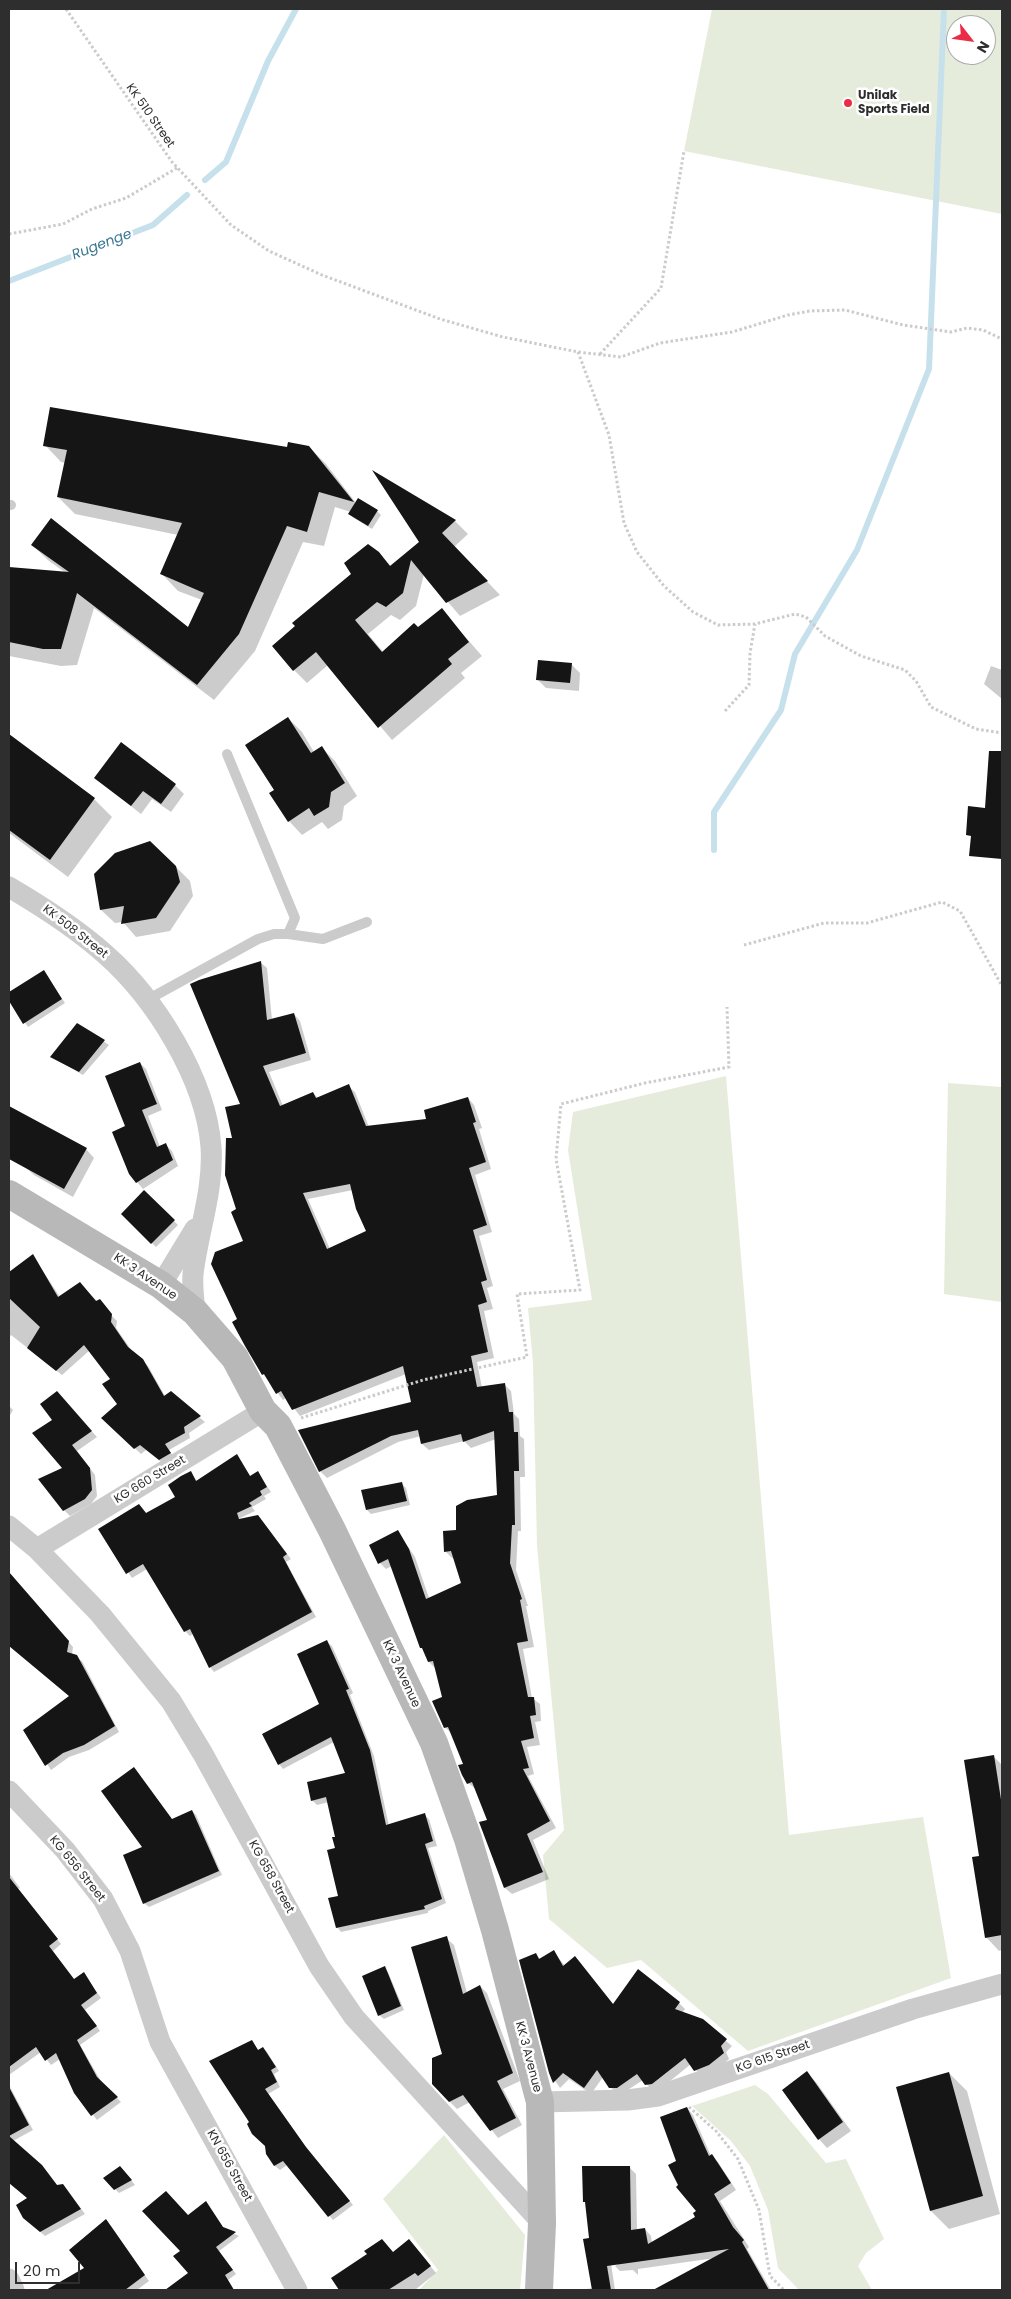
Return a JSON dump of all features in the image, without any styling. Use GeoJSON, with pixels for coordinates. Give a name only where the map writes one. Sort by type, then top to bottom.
{"type":"FeatureCollection","features":[{"type":"Feature","properties":{"kind":"street","name":"KK 508 Street"},"geometry":{"type":"LineString","coordinates":[[9,887],[53,913],[106,954],[147,1000],[168,1030],[188,1066],[203,1107],[211,1147],[206,1206],[193,1277],[195,1312]]}},
{"type":"Feature","properties":{"kind":"street","name":"KK 3 Avenue"},"geometry":{"type":"LineString","coordinates":[[9,1194],[161,1285],[195,1312],[235,1358],[271,1418],[332,1530],[434,1743],[474,1857],[540,2102],[542,2223],[539,2290]]}},
{"type":"Feature","properties":{"kind":"street","name":"KK 508 Street"},"geometry":{"type":"LineString","coordinates":[[161,1285],[189,1241],[206,1206]]}},
{"type":"Feature","properties":{"kind":"street","name":"KG 660 Street"},"geometry":{"type":"LineString","coordinates":[[37,1549],[271,1418]]}},
{"type":"Feature","properties":{"kind":"street","name":"KG 658 Street"},"geometry":{"type":"LineString","coordinates":[[9,1526],[37,1549],[100,1614],[171,1701],[203,1754],[319,1966],[354,2017],[542,2223]]}},
{"type":"Feature","properties":{"kind":"street","name":"KG 656 Street"},"geometry":{"type":"LineString","coordinates":[[9,1791],[66,1850],[103,1899],[130,1951],[160,2042]]}},
{"type":"Feature","properties":{"kind":"street","name":"KG 615 Street"},"geometry":{"type":"LineString","coordinates":[[540,2102],[628,2100],[672,2091],[912,2010],[1002,1984]]}},
{"type":"Feature","properties":{"kind":"street","name":"KN 656 Street"},"geometry":{"type":"LineString","coordinates":[[160,2042],[297,2290]]}},
{"type":"Feature","properties":{"kind":"street"},"geometry":{"type":"LineString","coordinates":[[9,2279],[14,2290]]}},
{"type":"Feature","properties":{"kind":"lane"},"geometry":{"type":"LineString","coordinates":[[227,754],[295,918],[288,934]]}},
{"type":"Feature","properties":{"kind":"lane"},"geometry":{"type":"LineString","coordinates":[[147,1000],[258,939],[274,934],[288,934],[323,940],[367,922]]}},
{"type":"Feature","properties":{"kind":"path","name":"KK 510 Street"},"geometry":{"type":"LineString","coordinates":[[66,9],[138,115],[177,168],[230,225],[269,251],[322,275],[440,319],[504,337],[578,352],[621,357],[660,343],[732,332],[788,315],[845,310],[902,325],[951,332],[967,328],[982,330],[1002,339]]}},
{"type":"Feature","properties":{"kind":"path"},"geometry":{"type":"LineString","coordinates":[[600,354],[661,288],[684,151]]}},
{"type":"Feature","properties":{"kind":"path"},"geometry":{"type":"LineString","coordinates":[[9,234],[63,224],[92,209],[126,198],[177,168]]}},
{"type":"Feature","properties":{"kind":"path"},"geometry":{"type":"LineString","coordinates":[[578,352],[609,434],[624,523],[637,552],[664,586],[693,612],[718,625],[755,624],[795,614],[806,617],[825,636],[861,656],[905,670],[916,680],[931,707],[976,729],[1002,733]]}},
{"type":"Feature","properties":{"kind":"path"},"geometry":{"type":"LineString","coordinates":[[725,711],[749,685],[750,653],[755,624]]}},
{"type":"Feature","properties":{"kind":"path"},"geometry":{"type":"LineString","coordinates":[[744,945],[824,923],[867,923],[942,902],[960,911],[1002,986]]}},
{"type":"Feature","properties":{"kind":"path"},"geometry":{"type":"LineString","coordinates":[[271,1418],[361,1398],[423,1380],[527,1357],[517,1294],[580,1290],[556,1159],[561,1104],[646,1083],[729,1067],[727,1007]]}},
{"type":"Feature","properties":{"kind":"path"},"geometry":{"type":"LineString","coordinates":[[672,2091],[716,2131],[738,2159],[759,2210],[770,2276],[784,2290]]}},
{"type":"Feature","properties":{"kind":"green space","name":"Unilak Sports Field"},"geometry":{"type":"Polygon","coordinates":[[[712,9],[1002,9],[1002,214],[684,151],[712,9]]]}},
{"type":"Feature","properties":{"kind":"green space"},"geometry":{"type":"Polygon","coordinates":[[[726,1076],[789,1835],[923,1817],[951,1978],[748,2051],[641,1960],[607,1968],[549,1919],[543,1855],[564,1830],[537,1546],[533,1364],[528,1308],[592,1300],[568,1150],[573,1112],[726,1076]]]}},
{"type":"Feature","properties":{"kind":"green space"},"geometry":{"type":"Polygon","coordinates":[[[948,1083],[1002,1087],[1002,1302],[944,1294],[948,1083]]]}},
{"type":"Feature","properties":{"kind":"green space"},"geometry":{"type":"Polygon","coordinates":[[[755,2085],[768,2094],[826,2163],[846,2159],[884,2239],[866,2253],[858,2266],[872,2290],[799,2290],[778,2268],[768,2210],[750,2166],[731,2141],[692,2106],[755,2085]]]}},
{"type":"Feature","properties":{"kind":"green space"},"geometry":{"type":"Polygon","coordinates":[[[444,2135],[525,2235],[520,2290],[419,2290],[438,2270],[383,2199],[444,2135]]]}},
{"type":"Feature","properties":{"kind":"building"},"geometry":{"type":"Polygon","coordinates":[[[50,407],[287,447],[288,442],[309,446],[354,502],[319,492],[307,532],[287,526],[239,634],[197,685],[77,593],[61,649],[43,649],[9,642],[9,567],[69,572],[31,545],[51,518],[188,627],[204,593],[160,574],[182,523],[57,497],[67,450],[43,446],[50,407]]]}},
{"type":"Feature","properties":{"kind":"building"},"geometry":{"type":"Polygon","coordinates":[[[372,470],[456,520],[442,533],[488,581],[446,603],[411,560],[403,593],[386,607],[377,602],[355,620],[382,652],[414,623],[418,627],[442,608],[469,642],[448,659],[452,664],[378,728],[316,652],[293,671],[272,646],[295,626],[292,623],[351,574],[344,563],[368,544],[379,552],[390,566],[419,542],[372,470]]]}},
{"type":"Feature","properties":{"kind":"building"},"geometry":{"type":"Polygon","coordinates":[[[358,498],[378,510],[368,526],[348,514],[358,498]]]}},
{"type":"Feature","properties":{"kind":"building"},"geometry":{"type":"Polygon","coordinates":[[[538,660],[572,663],[570,683],[536,680],[538,660]]]}},
{"type":"Feature","properties":{"kind":"building"},"geometry":{"type":"Polygon","coordinates":[[[288,717],[311,753],[322,746],[345,783],[331,792],[329,807],[314,816],[309,808],[288,822],[269,793],[274,790],[245,745],[288,717]]]}},
{"type":"Feature","properties":{"kind":"building"},"geometry":{"type":"Polygon","coordinates":[[[9,734],[95,798],[50,860],[9,830],[9,734]]]}},
{"type":"Feature","properties":{"kind":"building"},"geometry":{"type":"Polygon","coordinates":[[[121,742],[176,784],[161,804],[143,791],[131,806],[94,778],[121,742]]]}},
{"type":"Feature","properties":{"kind":"building"},"geometry":{"type":"Polygon","coordinates":[[[989,751],[1002,751],[1002,859],[969,856],[971,836],[966,835],[968,806],[985,808],[989,751]]]}},
{"type":"Feature","properties":{"kind":"building"},"geometry":{"type":"Polygon","coordinates":[[[150,841],[176,866],[180,882],[156,918],[121,924],[124,906],[100,910],[94,874],[115,853],[150,841]]]}},
{"type":"Feature","properties":{"kind":"building"},"geometry":{"type":"Polygon","coordinates":[[[261,961],[267,1020],[294,1013],[306,1053],[263,1066],[280,1106],[313,1092],[316,1098],[349,1084],[366,1126],[426,1119],[424,1110],[468,1097],[476,1122],[473,1123],[486,1162],[469,1168],[487,1225],[473,1230],[487,1280],[481,1282],[487,1302],[478,1305],[488,1352],[471,1356],[477,1387],[505,1383],[509,1412],[513,1412],[514,1432],[518,1432],[519,1471],[514,1471],[515,1525],[512,1525],[510,1563],[522,1599],[520,1600],[528,1641],[517,1643],[528,1697],[534,1697],[536,1715],[530,1716],[534,1738],[521,1741],[529,1768],[523,1769],[550,1821],[527,1834],[543,1872],[504,1888],[479,1822],[487,1820],[472,1782],[467,1784],[462,1775],[458,1765],[463,1764],[448,1727],[444,1728],[432,1701],[442,1697],[433,1661],[428,1662],[422,1648],[420,1648],[388,1559],[378,1564],[369,1545],[398,1530],[409,1549],[426,1599],[461,1583],[451,1551],[444,1552],[443,1531],[456,1530],[456,1506],[467,1500],[497,1495],[494,1431],[463,1442],[461,1434],[421,1444],[418,1430],[391,1436],[319,1472],[298,1430],[411,1402],[403,1366],[292,1410],[281,1391],[276,1394],[264,1374],[262,1375],[232,1322],[237,1319],[211,1264],[215,1252],[243,1241],[231,1212],[236,1209],[225,1175],[226,1138],[232,1138],[225,1107],[240,1104],[190,984],[261,961]],[[350,1184],[303,1193],[327,1249],[366,1231],[356,1209],[350,1184]]]}},
{"type":"Feature","properties":{"kind":"building"},"geometry":{"type":"Polygon","coordinates":[[[44,970],[62,999],[23,1024],[9,1001],[9,992],[44,970]]]}},
{"type":"Feature","properties":{"kind":"building"},"geometry":{"type":"Polygon","coordinates":[[[77,1023],[105,1040],[79,1072],[50,1057],[77,1023]]]}},
{"type":"Feature","properties":{"kind":"building"},"geometry":{"type":"Polygon","coordinates":[[[140,1062],[157,1104],[142,1110],[157,1147],[166,1143],[173,1160],[136,1183],[129,1174],[112,1132],[125,1126],[105,1076],[140,1062]]]}},
{"type":"Feature","properties":{"kind":"building"},"geometry":{"type":"Polygon","coordinates":[[[9,1106],[87,1148],[64,1189],[9,1159],[9,1106]]]}},
{"type":"Feature","properties":{"kind":"building"},"geometry":{"type":"Polygon","coordinates":[[[144,1190],[175,1220],[151,1244],[121,1214],[144,1190]]]}},
{"type":"Feature","properties":{"kind":"building"},"geometry":{"type":"Polygon","coordinates":[[[33,1254],[58,1297],[80,1282],[96,1301],[100,1299],[112,1314],[111,1322],[128,1347],[143,1359],[164,1396],[171,1391],[201,1416],[184,1427],[185,1433],[165,1444],[171,1453],[159,1460],[140,1445],[134,1449],[101,1418],[117,1404],[102,1384],[110,1379],[84,1345],[56,1371],[27,1348],[40,1327],[9,1298],[9,1272],[33,1254]]]}},
{"type":"Feature","properties":{"kind":"building"},"geometry":{"type":"Polygon","coordinates":[[[57,1391],[92,1431],[72,1445],[90,1468],[92,1490],[85,1499],[63,1511],[38,1479],[62,1468],[32,1433],[52,1420],[40,1404],[57,1391]]]}},
{"type":"Feature","properties":{"kind":"building"},"geometry":{"type":"Polygon","coordinates":[[[237,1454],[250,1476],[258,1471],[267,1487],[260,1491],[262,1495],[249,1503],[252,1506],[237,1513],[239,1519],[258,1515],[287,1554],[283,1557],[312,1612],[209,1668],[190,1629],[184,1632],[143,1564],[126,1574],[98,1529],[139,1504],[146,1513],[175,1497],[168,1485],[181,1476],[191,1471],[196,1481],[237,1454]]]}},
{"type":"Feature","properties":{"kind":"building"},"geometry":{"type":"Polygon","coordinates":[[[402,1482],[407,1501],[366,1510],[361,1490],[402,1482]]]}},
{"type":"Feature","properties":{"kind":"building"},"geometry":{"type":"Polygon","coordinates":[[[9,1572],[69,1641],[67,1652],[77,1655],[115,1726],[84,1745],[63,1753],[45,1766],[23,1730],[69,1696],[9,1646],[9,1572]]]}},
{"type":"Feature","properties":{"kind":"building"},"geometry":{"type":"Polygon","coordinates":[[[327,1640],[349,1689],[346,1690],[370,1750],[386,1825],[425,1813],[433,1841],[425,1844],[442,1899],[424,1906],[425,1909],[336,1928],[328,1898],[338,1896],[327,1850],[335,1848],[332,1837],[335,1837],[326,1797],[311,1801],[307,1782],[345,1773],[331,1737],[278,1765],[262,1734],[319,1704],[297,1654],[327,1640]]]}},
{"type":"Feature","properties":{"kind":"building"},"geometry":{"type":"Polygon","coordinates":[[[994,1755],[1002,1806],[1002,1935],[985,1938],[972,1857],[979,1856],[964,1760],[994,1755]]]}},
{"type":"Feature","properties":{"kind":"building"},"geometry":{"type":"Polygon","coordinates":[[[134,1767],[172,1819],[192,1810],[219,1871],[143,1904],[123,1855],[142,1847],[101,1791],[134,1767]]]}},
{"type":"Feature","properties":{"kind":"building"},"geometry":{"type":"Polygon","coordinates":[[[9,1877],[58,1939],[49,1946],[74,1979],[84,1972],[97,1993],[81,2005],[97,2026],[77,2040],[97,2077],[118,2097],[91,2116],[74,2093],[56,2053],[45,2061],[36,2047],[9,2067],[9,1877]]]}},
{"type":"Feature","properties":{"kind":"building"},"geometry":{"type":"Polygon","coordinates":[[[447,1936],[463,1994],[480,1985],[513,2073],[497,2081],[516,2118],[490,2131],[463,2095],[449,2102],[432,2084],[432,2058],[442,2054],[411,1947],[447,1936]]]}},
{"type":"Feature","properties":{"kind":"building"},"geometry":{"type":"Polygon","coordinates":[[[554,1950],[563,1966],[575,1956],[613,2004],[638,1969],[680,2002],[675,2009],[703,2019],[727,2039],[721,2046],[724,2053],[709,2065],[694,2071],[685,2058],[652,2084],[645,2085],[637,2074],[617,2088],[609,2088],[597,2070],[584,2088],[563,2073],[553,2083],[519,1960],[536,1953],[539,1959],[554,1950]]]}},
{"type":"Feature","properties":{"kind":"building"},"geometry":{"type":"Polygon","coordinates":[[[385,1966],[401,2006],[378,2016],[362,1976],[385,1966]]]}},
{"type":"Feature","properties":{"kind":"building"},"geometry":{"type":"Polygon","coordinates":[[[252,2040],[258,2050],[263,2047],[276,2067],[271,2070],[277,2082],[265,2089],[306,2147],[350,2201],[328,2217],[283,2161],[274,2166],[266,2154],[265,2146],[252,2134],[247,2124],[249,2122],[209,2061],[252,2040]]]}},
{"type":"Feature","properties":{"kind":"building"},"geometry":{"type":"Polygon","coordinates":[[[807,2071],[843,2122],[818,2140],[782,2090],[807,2071]]]}},
{"type":"Feature","properties":{"kind":"building"},"geometry":{"type":"Polygon","coordinates":[[[949,2072],[983,2196],[930,2211],[896,2087],[949,2072]]]}},
{"type":"Feature","properties":{"kind":"building"},"geometry":{"type":"Polygon","coordinates":[[[9,2087],[29,2125],[9,2136],[9,2087]]]}},
{"type":"Feature","properties":{"kind":"building"},"geometry":{"type":"Polygon","coordinates":[[[687,2107],[709,2156],[712,2154],[731,2183],[714,2194],[733,2227],[744,2240],[742,2242],[769,2290],[653,2290],[729,2249],[607,2266],[611,2290],[592,2290],[583,2239],[589,2238],[585,2202],[583,2202],[582,2166],[630,2166],[631,2230],[645,2228],[648,2244],[695,2217],[693,2213],[696,2211],[676,2187],[678,2185],[668,2165],[676,2161],[660,2117],[687,2107]]]}},
{"type":"Feature","properties":{"kind":"building"},"geometry":{"type":"Polygon","coordinates":[[[9,2136],[42,2165],[57,2185],[63,2184],[81,2209],[40,2232],[23,2218],[16,2205],[27,2198],[9,2183],[9,2136]]]}},
{"type":"Feature","properties":{"kind":"building"},"geometry":{"type":"Polygon","coordinates":[[[120,2166],[132,2180],[114,2190],[103,2178],[120,2166]]]}},
{"type":"Feature","properties":{"kind":"building"},"geometry":{"type":"Polygon","coordinates":[[[166,2191],[188,2215],[206,2201],[223,2227],[236,2232],[216,2247],[233,2270],[225,2275],[234,2290],[165,2290],[188,2273],[173,2256],[180,2251],[142,2211],[166,2191]]]}},
{"type":"Feature","properties":{"kind":"building"},"geometry":{"type":"Polygon","coordinates":[[[106,2219],[145,2275],[125,2290],[46,2290],[84,2268],[69,2250],[106,2219]]]}},
{"type":"Feature","properties":{"kind":"building"},"geometry":{"type":"Polygon","coordinates":[[[382,2239],[393,2252],[409,2239],[431,2266],[418,2276],[415,2273],[388,2290],[339,2290],[331,2278],[367,2254],[364,2251],[382,2239]]]}},
{"type":"Feature","properties":{"kind":"waterway","name":"Rugenge"},"geometry":{"type":"LineString","coordinates":[[205,180],[226,162],[268,61],[296,9]]}},
{"type":"Feature","properties":{"kind":"waterway"},"geometry":{"type":"LineString","coordinates":[[714,850],[714,812],[781,710],[795,654],[857,550],[929,369],[944,9]]}},
{"type":"Feature","properties":{"kind":"waterway","name":"Rugenge"},"geometry":{"type":"LineString","coordinates":[[9,281],[153,225],[187,195]]}},
{"type":"Feature","properties":{"kind":"place","name":"Unilak Sports Field"},"geometry":{"type":"Point","coordinates":[848,103]}}]}
